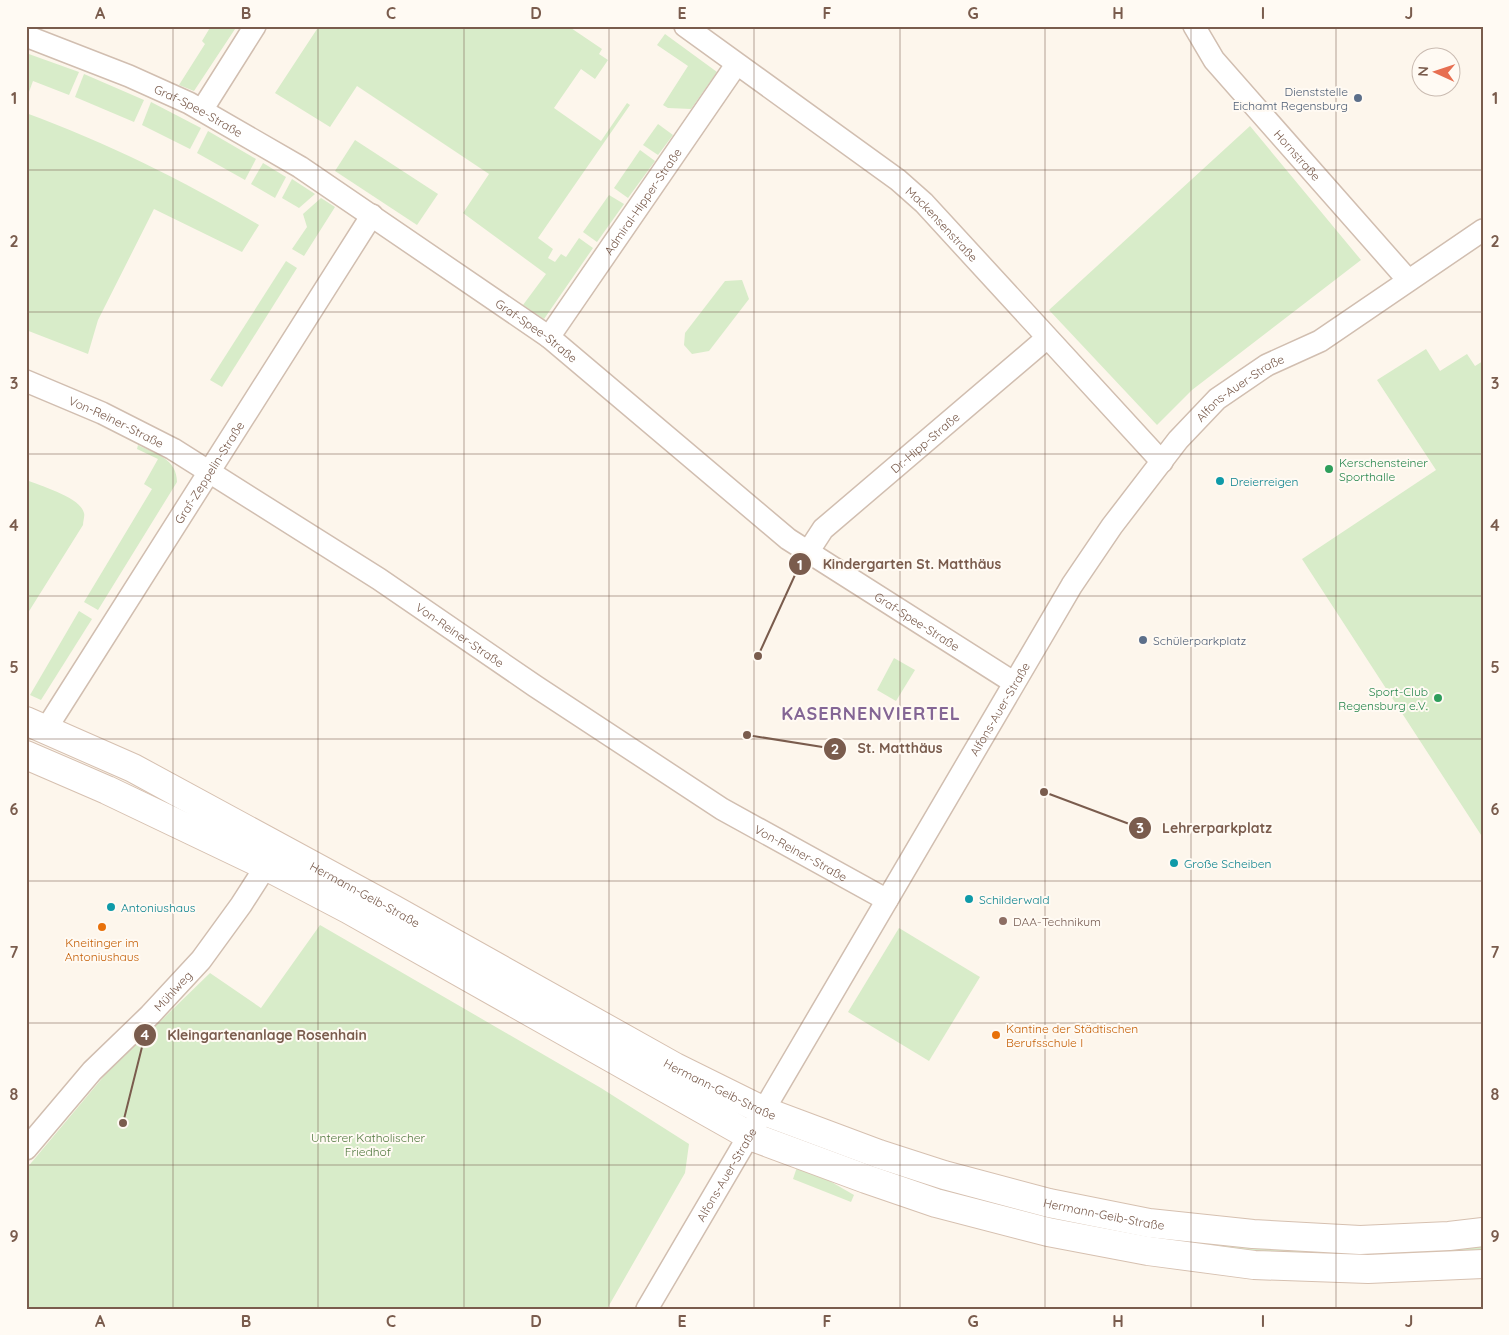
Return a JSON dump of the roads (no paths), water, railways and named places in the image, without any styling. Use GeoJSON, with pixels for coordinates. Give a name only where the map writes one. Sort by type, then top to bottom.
{"type":"FeatureCollection","features":[{"type":"Feature","properties":{"kind":"street"},"geometry":{"type":"LineString","coordinates":[[202,110],[255,26]]}},
{"type":"Feature","properties":{"kind":"street","name":"Mackensenstraße"},"geometry":{"type":"LineString","coordinates":[[685,26],[736,65],[898,180],[924,203],[1162,462]]}},
{"type":"Feature","properties":{"kind":"street","name":"Hornstraße"},"geometry":{"type":"LineString","coordinates":[[1194,26],[1214,60],[1408,280]]}},
{"type":"Feature","properties":{"kind":"street","name":"Graf-Spee-Straße"},"geometry":{"type":"LineString","coordinates":[[26,36],[130,76],[202,110],[300,166],[549,337],[788,538],[1013,682]]}},
{"type":"Feature","properties":{"kind":"street","name":"Admiral-Hipper-Straße"},"geometry":{"type":"LineString","coordinates":[[549,337],[736,65]]}},
{"type":"Feature","properties":{"kind":"street","name":"Graf-Zeppelin-Straße"},"geometry":{"type":"LineString","coordinates":[[36,725],[210,472],[372,215]]}},
{"type":"Feature","properties":{"kind":"street","name":"Alfons-Auer-Straße"},"geometry":{"type":"LineString","coordinates":[[647,1309],[750,1136],[1013,682],[1072,584],[1112,526],[1196,418],[1217,398],[1267,364],[1320,341],[1483,230]]}},
{"type":"Feature","properties":{"kind":"street","name":"Dr.-Hipp-Straße"},"geometry":{"type":"LineString","coordinates":[[808,552],[823,529],[1047,338]]}},
{"type":"Feature","properties":{"kind":"street","name":"Von-Reiner-Straße"},"geometry":{"type":"LineString","coordinates":[[26,381],[131,427],[173,449],[379,579],[535,686],[722,809],[887,900]]}},
{"type":"Feature","properties":{"kind":"street","name":"Hermann-Geib-Straße"},"geometry":{"type":"LineString","coordinates":[[36,725],[133,768],[402,914],[675,1068],[764,1111],[944,1175],[1049,1203],[1149,1223],[1253,1234],[1360,1240],[1449,1236],[1483,1232]]}},
{"type":"Feature","properties":{"kind":"street","name":"Hermann-Geib-Straße"},"geometry":{"type":"LineString","coordinates":[[26,755],[108,790],[266,866],[348,909],[750,1136],[866,1180],[936,1202],[1048,1232],[1148,1251],[1254,1264],[1368,1269],[1452,1267],[1483,1264]]}},
{"type":"Feature","properties":{"kind":"street","name":"Mühlweg"},"geometry":{"type":"LineString","coordinates":[[26,1149],[92,1071],[150,1015],[201,960],[236,913],[266,866]]}},
{"type":"Feature","properties":{"kind":"place","name":"Dienststelle Eichamt Regensburg"},"geometry":{"type":"Point","coordinates":[1358,98]}},
{"type":"Feature","properties":{"kind":"place","name":"Kerschensteiner Sporthalle"},"geometry":{"type":"Point","coordinates":[1329,469]}},
{"type":"Feature","properties":{"kind":"place","name":"Dreierreigen"},"geometry":{"type":"Point","coordinates":[1220,481]}},
{"type":"Feature","properties":{"kind":"place","name":"Schülerparkplatz"},"geometry":{"type":"Point","coordinates":[1143,640]}},
{"type":"Feature","properties":{"kind":"place","name":"Kindergarten St. Matthäus"},"geometry":{"type":"Point","coordinates":[758,656]}},
{"type":"Feature","properties":{"kind":"place","name":"Sport-Club Regensburg e.V."},"geometry":{"type":"Point","coordinates":[1438,698]}},
{"type":"Feature","properties":{"kind":"place","name":"St. Matthäus"},"geometry":{"type":"Point","coordinates":[747,735]}},
{"type":"Feature","properties":{"kind":"place","name":"Lehrerparkplatz"},"geometry":{"type":"Point","coordinates":[1044,792]}},
{"type":"Feature","properties":{"kind":"place","name":"Große Scheiben"},"geometry":{"type":"Point","coordinates":[1174,863]}},
{"type":"Feature","properties":{"kind":"place","name":"Schilderwald"},"geometry":{"type":"Point","coordinates":[969,899]}},
{"type":"Feature","properties":{"kind":"place","name":"Antoniushaus"},"geometry":{"type":"Point","coordinates":[111,907]}},
{"type":"Feature","properties":{"kind":"place","name":"DAA-Technikum"},"geometry":{"type":"Point","coordinates":[1003,921]}},
{"type":"Feature","properties":{"kind":"place","name":"Kneitinger im Antoniushaus"},"geometry":{"type":"Point","coordinates":[102,927]}},
{"type":"Feature","properties":{"kind":"place","name":"Kantine der Städtischen Berufsschule I"},"geometry":{"type":"Point","coordinates":[996,1035]}},
{"type":"Feature","properties":{"kind":"place","name":"Kleingartenanlage Rosenhain"},"geometry":{"type":"Point","coordinates":[123,1123]}},
{"type":"Feature","properties":{"kind":"district","name":"KASERNENVIERTEL"},"geometry":{"type":"Point","coordinates":[871,713]}},
{"type":"Feature","properties":{"kind":"park label","name":"Unterer Katholischer Friedhof"},"geometry":{"type":"Point","coordinates":[368,1144]}}]}
